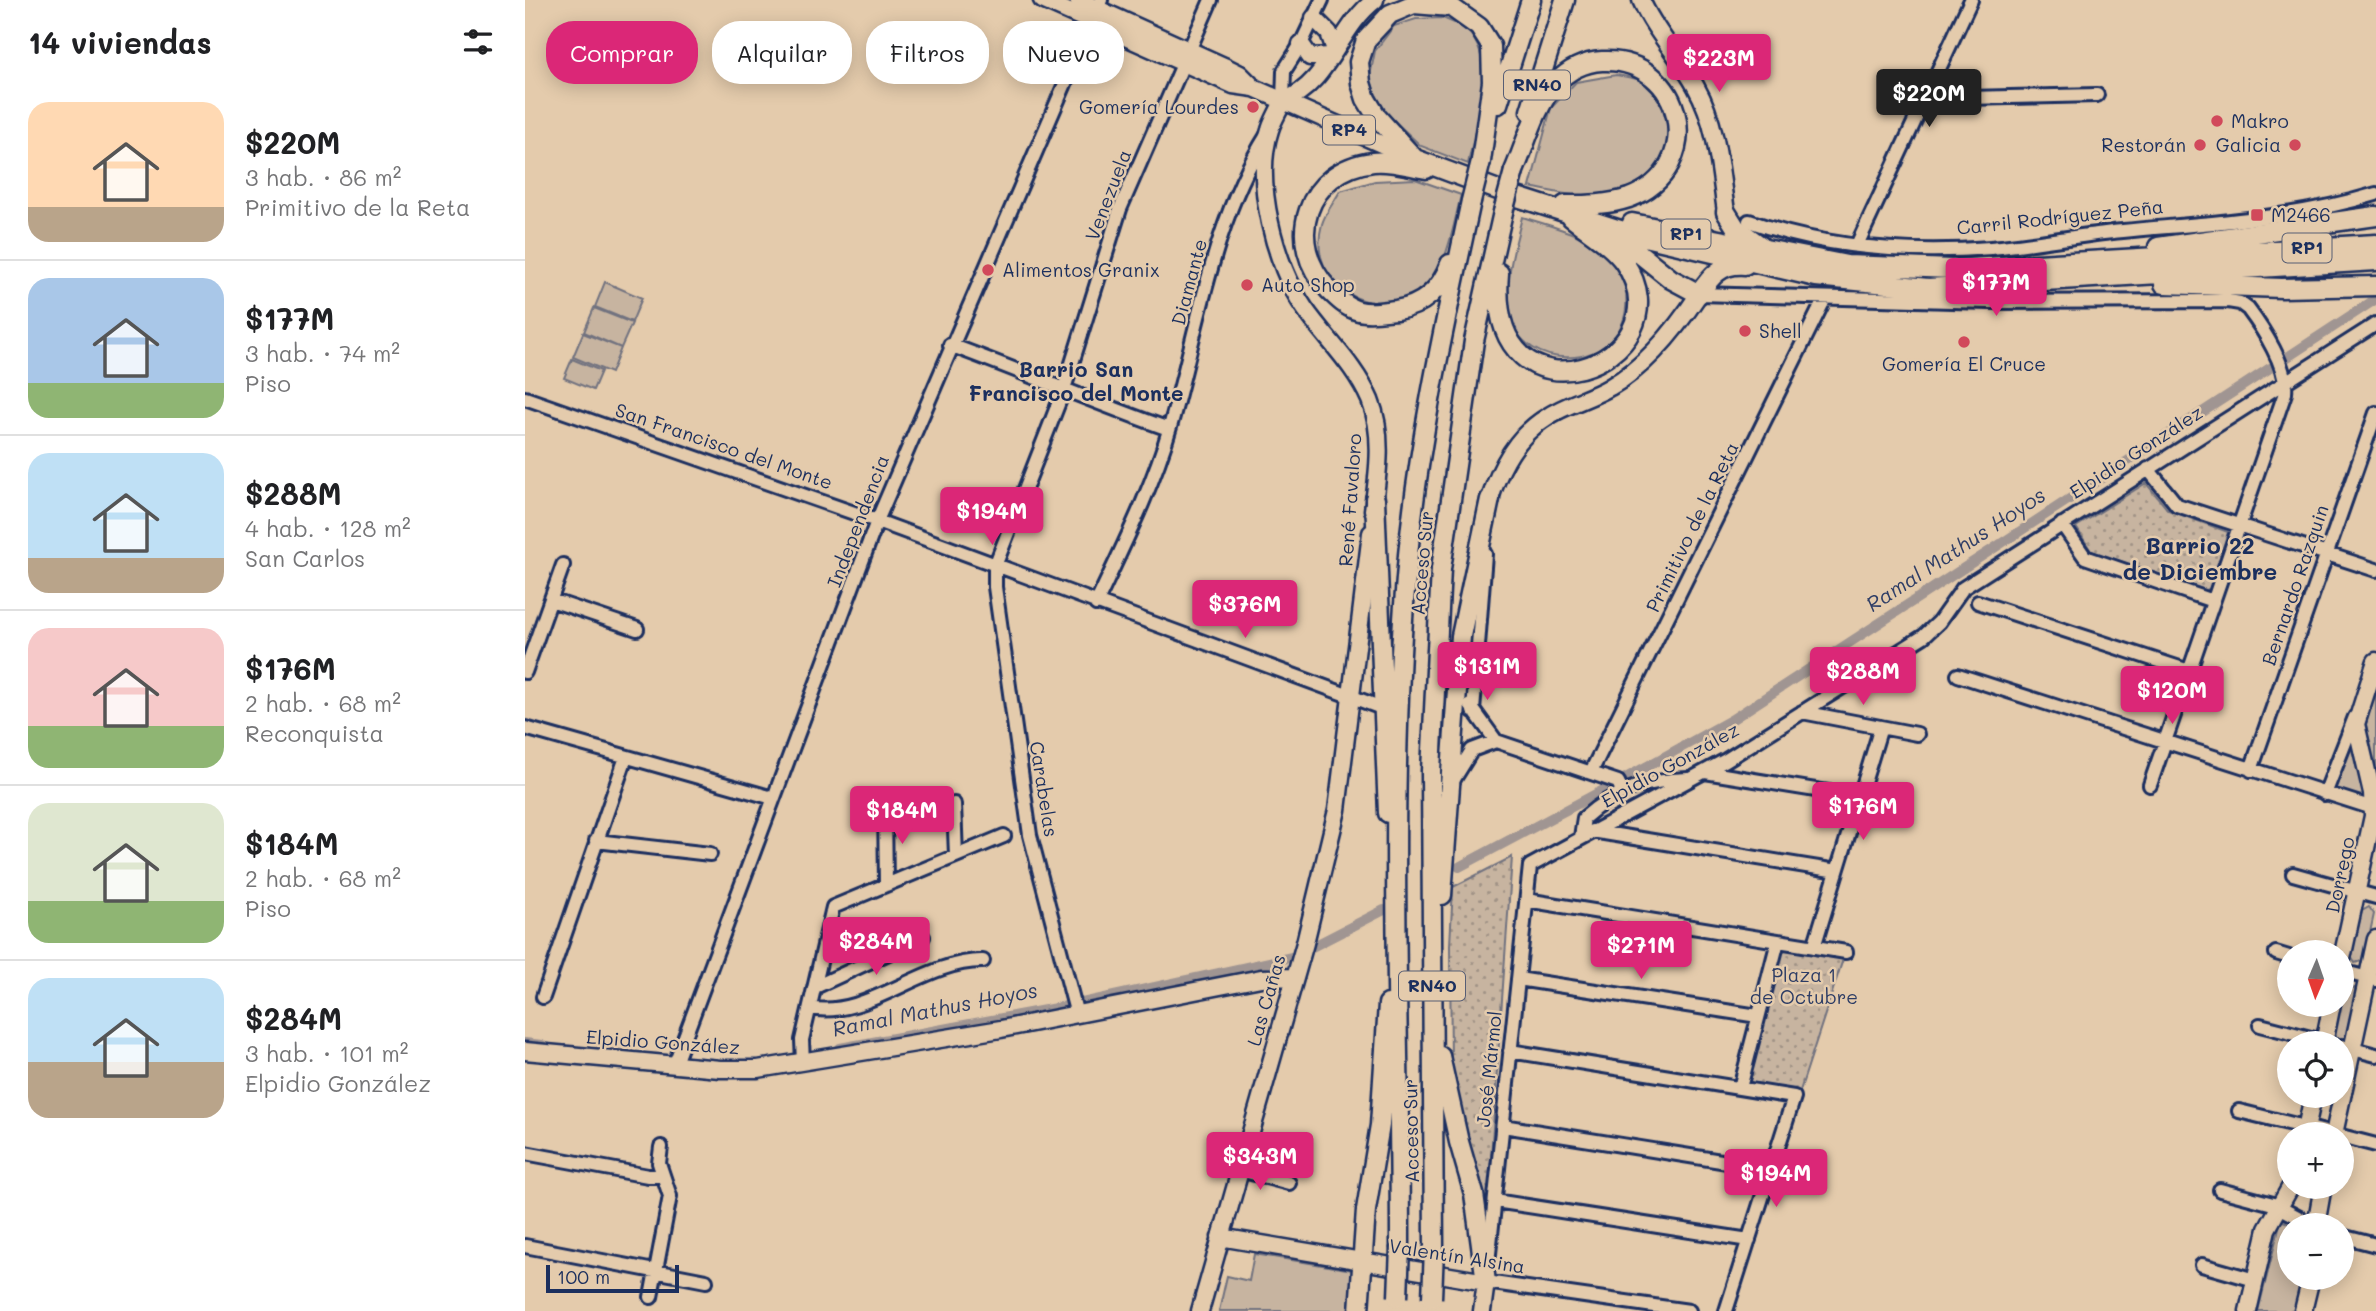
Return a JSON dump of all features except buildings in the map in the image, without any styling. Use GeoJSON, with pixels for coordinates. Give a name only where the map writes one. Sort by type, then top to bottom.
{"type":"FeatureCollection","features":[{"type":"Feature","properties":{"kind":"highway","name":"Acceso Sur"},"geometry":{"type":"LineString","coordinates":[[1398,1304],[1400,1247],[1397,906],[1400,683],[1408,555],[1439,350],[1471,201],[1531,0]]}},
{"type":"Feature","properties":{"kind":"highway","name":"Acceso Sur"},"geometry":{"type":"LineString","coordinates":[[1432,1305],[1432,747],[1441,569],[1474,341],[1503,212],[1537,84],[1565,0]]}},
{"type":"Feature","properties":{"kind":"highway"},"geometry":{"type":"LineString","coordinates":[[1415,159],[1377,117],[1366,99],[1359,62],[1366,40],[1381,20],[1401,8],[1433,4],[1451,7],[1468,17],[1491,46],[1492,82],[1481,161]]}},
{"type":"Feature","properties":{"kind":"highway"},"geometry":{"type":"LineString","coordinates":[[1514,171],[1544,100],[1570,71],[1590,62],[1623,63],[1651,75],[1668,94],[1678,122],[1678,138],[1668,168],[1656,182],[1630,198],[1593,205],[1534,203]]}},
{"type":"Feature","properties":{"kind":"highway","name":"RP4"},"geometry":{"type":"LineString","coordinates":[[1415,159],[1492,189],[1593,220]]}},
{"type":"Feature","properties":{"kind":"highway"},"geometry":{"type":"LineString","coordinates":[[1450,173],[1374,162],[1335,175],[1321,186],[1313,198],[1306,218],[1306,239],[1310,258],[1324,285],[1340,302],[1359,311],[1407,308],[1424,301],[1441,284],[1449,268],[1471,201]]}},
{"type":"Feature","properties":{"kind":"highway"},"geometry":{"type":"LineString","coordinates":[[1503,212],[1497,294],[1499,314],[1507,339],[1520,355],[1541,367],[1567,371],[1589,367],[1609,358],[1626,341],[1634,323],[1637,303],[1633,279],[1616,252],[1562,211]]}},
{"type":"Feature","properties":{"kind":"highway"},"geometry":{"type":"LineString","coordinates":[[1726,212],[1750,240],[1775,261]]}},
{"type":"Feature","properties":{"kind":"highway"},"geometry":{"type":"LineString","coordinates":[[2076,261],[2376,216]]}},
{"type":"Feature","properties":{"kind":"highway"},"geometry":{"type":"LineString","coordinates":[[1593,220],[1671,279],[1699,294],[1711,275],[1722,268],[1775,261]]}},
{"type":"Feature","properties":{"kind":"highway","name":"RP1"},"geometry":{"type":"LineString","coordinates":[[1593,220],[1637,223],[1843,282],[1900,287],[1955,287],[2077,279],[2376,244]]}},
{"type":"Feature","properties":{"kind":"highway","name":"RP1"},"geometry":{"type":"LineString","coordinates":[[1775,261],[1901,270],[1952,270],[2076,261],[2376,261]]}},
{"type":"Feature","properties":{"kind":"highway"},"geometry":{"type":"LineString","coordinates":[[2077,279],[2281,288],[2376,286]]}},
{"type":"Feature","properties":{"kind":"highway"},"geometry":{"type":"LineString","coordinates":[[1359,1311],[1366,1210],[1380,1125],[1397,906],[1386,799],[1375,499]]}},
{"type":"Feature","properties":{"kind":"highway"},"geometry":{"type":"LineString","coordinates":[[1432,975],[1457,675],[1473,569],[1490,499]]}},
{"type":"Feature","properties":{"kind":"highway"},"geometry":{"type":"LineString","coordinates":[[1431,1001],[1446,1087],[1474,1195],[1486,1282]]}},
{"type":"Feature","properties":{"kind":"main road","name":"RP4"},"geometry":{"type":"LineString","coordinates":[[1042,0],[1096,10]]}},
{"type":"Feature","properties":{"kind":"main road","name":"RP4"},"geometry":{"type":"LineString","coordinates":[[1078,0],[1186,56],[1233,85],[1254,88],[1415,159]]}},
{"type":"Feature","properties":{"kind":"main road"},"geometry":{"type":"LineString","coordinates":[[1283,101],[1307,88],[1359,15],[1375,0]]}},
{"type":"Feature","properties":{"kind":"main road"},"geometry":{"type":"LineString","coordinates":[[1641,0],[1655,29],[1702,99],[1715,139],[1726,212]]}},
{"type":"Feature","properties":{"kind":"main road"},"geometry":{"type":"LineString","coordinates":[[1314,18],[1331,37],[1333,53]]}},
{"type":"Feature","properties":{"kind":"main road"},"geometry":{"type":"LineString","coordinates":[[1301,44],[1310,57],[1333,53]]}},
{"type":"Feature","properties":{"kind":"main road","name":"René Favaloro"},"geometry":{"type":"LineString","coordinates":[[1283,101],[1269,132],[1266,195],[1277,251],[1304,308],[1343,356],[1370,400],[1379,446],[1375,499],[1350,696]]}},
{"type":"Feature","properties":{"kind":"main road"},"geometry":{"type":"LineString","coordinates":[[1490,499],[1498,474],[1519,441],[1546,417],[1612,387],[1661,346],[1699,294]]}},
{"type":"Feature","properties":{"kind":"main road","name":"Dorrego"},"geometry":{"type":"LineString","coordinates":[[2347,940],[2375,809],[2357,732],[2357,713],[2376,661]]}},
{"type":"Feature","properties":{"kind":"main road","name":"Las Cañas"},"geometry":{"type":"LineString","coordinates":[[1200,1311],[1293,977],[1305,943],[1339,799],[1350,696]]}},
{"type":"Feature","properties":{"kind":"main road"},"geometry":{"type":"LineString","coordinates":[[2353,1031],[2372,978],[2376,939]]}},
{"type":"Feature","properties":{"kind":"main road","name":"Elpidio González"},"geometry":{"type":"LineString","coordinates":[[525,1051],[674,1066],[758,1069],[1077,1015],[1261,978],[1293,977]]}},
{"type":"Feature","properties":{"kind":"main road"},"geometry":{"type":"LineString","coordinates":[[2248,1311],[2267,1229],[2284,1199]]}},
{"type":"Feature","properties":{"kind":"main road","name":"Valentín Alsina"},"geometry":{"type":"LineString","coordinates":[[1220,1237],[1486,1282]]}},
{"type":"Feature","properties":{"kind":"main road"},"geometry":{"type":"LineString","coordinates":[[1482,1311],[1486,1282]]}},
{"type":"Feature","properties":{"kind":"main road"},"geometry":{"type":"LineString","coordinates":[[2303,1311],[2308,1290]]}},
{"type":"Feature","properties":{"kind":"street","name":"Venezuela"},"geometry":{"type":"LineString","coordinates":[[995,566],[1064,389],[1120,209],[1211,0]]}},
{"type":"Feature","properties":{"kind":"street"},"geometry":{"type":"LineString","coordinates":[[1283,101],[1283,74],[1322,0]]}},
{"type":"Feature","properties":{"kind":"street"},"geometry":{"type":"LineString","coordinates":[[1857,245],[1971,0]]}},
{"type":"Feature","properties":{"kind":"street","name":"Independencia"},"geometry":{"type":"LineString","coordinates":[[674,1066],[877,521],[950,345],[1096,10]]}},
{"type":"Feature","properties":{"kind":"street"},"geometry":{"type":"LineString","coordinates":[[1925,99],[2098,95]]}},
{"type":"Feature","properties":{"kind":"street","name":"Diamante"},"geometry":{"type":"LineString","coordinates":[[1096,604],[1143,502],[1169,429],[1223,231],[1247,170],[1269,132]]}},
{"type":"Feature","properties":{"kind":"street","name":"Carril Rodríguez Peña"},"geometry":{"type":"LineString","coordinates":[[1749,221],[1796,235],[1857,245],[1929,251],[1993,248],[2077,236],[2252,219],[2325,208],[2376,194]]}},
{"type":"Feature","properties":{"kind":"street"},"geometry":{"type":"LineString","coordinates":[[1699,294],[1989,302],[2228,301],[2240,303],[2248,309],[2285,380],[2283,399],[2150,785]]}},
{"type":"Feature","properties":{"kind":"street","name":"Primitivo de la Reta"},"geometry":{"type":"LineString","coordinates":[[1591,772],[1825,298]]}},
{"type":"Feature","properties":{"kind":"street","name":"Elpidio González"},"geometry":{"type":"LineString","coordinates":[[1534,862],[1705,772],[1930,632],[1963,588],[2376,324]]}},
{"type":"Feature","properties":{"kind":"street"},"geometry":{"type":"LineString","coordinates":[[950,345],[1064,389],[1077,397],[1169,429]]}},
{"type":"Feature","properties":{"kind":"street","name":"San Francisco del Monte"},"geometry":{"type":"LineString","coordinates":[[525,398],[877,521],[1382,708]]}},
{"type":"Feature","properties":{"kind":"street","name":"Bernardo Razquin"},"geometry":{"type":"LineString","coordinates":[[2251,770],[2376,413]]}},
{"type":"Feature","properties":{"kind":"street"},"geometry":{"type":"LineString","coordinates":[[2148,469],[2172,503],[2376,570]]}},
{"type":"Feature","properties":{"kind":"street"},"geometry":{"type":"LineString","coordinates":[[1472,710],[1490,499]]}},
{"type":"Feature","properties":{"kind":"street"},"geometry":{"type":"LineString","coordinates":[[2062,524],[2085,557],[2213,601]]}},
{"type":"Feature","properties":{"kind":"street"},"geometry":{"type":"LineString","coordinates":[[525,673],[563,565]]}},
{"type":"Feature","properties":{"kind":"street","name":"Carabelas"},"geometry":{"type":"LineString","coordinates":[[995,566],[995,587],[1030,835],[1077,1015]]}},
{"type":"Feature","properties":{"kind":"street"},"geometry":{"type":"LineString","coordinates":[[551,600],[637,629]]}},
{"type":"Feature","properties":{"kind":"street"},"geometry":{"type":"LineString","coordinates":[[1978,603],[2189,671]]}},
{"type":"Feature","properties":{"kind":"street"},"geometry":{"type":"LineString","coordinates":[[1457,675],[1472,710],[1496,741]]}},
{"type":"Feature","properties":{"kind":"street"},"geometry":{"type":"LineString","coordinates":[[1958,675],[2375,809]]}},
{"type":"Feature","properties":{"kind":"street"},"geometry":{"type":"LineString","coordinates":[[1802,712],[1917,734]]}},
{"type":"Feature","properties":{"kind":"street","name":"Dorrego"},"geometry":{"type":"LineString","coordinates":[[2325,794],[2357,713]]}},
{"type":"Feature","properties":{"kind":"street"},"geometry":{"type":"LineString","coordinates":[[1814,947],[1881,727]]}},
{"type":"Feature","properties":{"kind":"street"},"geometry":{"type":"LineString","coordinates":[[525,728],[773,798]]}},
{"type":"Feature","properties":{"kind":"street"},"geometry":{"type":"LineString","coordinates":[[1449,796],[1468,754],[1478,746],[1496,741],[1618,782],[1622,791]]}},
{"type":"Feature","properties":{"kind":"street"},"geometry":{"type":"LineString","coordinates":[[543,997],[626,757]]}},
{"type":"Feature","properties":{"kind":"street"},"geometry":{"type":"LineString","coordinates":[[1705,772],[1859,797]]}},
{"type":"Feature","properties":{"kind":"street"},"geometry":{"type":"LineString","coordinates":[[1691,779],[1658,779],[1622,791],[1584,818],[1586,834],[1837,872]]}},
{"type":"Feature","properties":{"kind":"street"},"geometry":{"type":"LineString","coordinates":[[954,804],[956,856]]}},
{"type":"Feature","properties":{"kind":"street"},"geometry":{"type":"LineString","coordinates":[[885,807],[886,885]]}},
{"type":"Feature","properties":{"kind":"street"},"geometry":{"type":"LineString","coordinates":[[803,1062],[802,1040],[833,907],[1004,836]]}},
{"type":"Feature","properties":{"kind":"street"},"geometry":{"type":"LineString","coordinates":[[596,841],[710,854]]}},
{"type":"Feature","properties":{"kind":"street","name":"José Mármol"},"geometry":{"type":"LineString","coordinates":[[1486,1282],[1526,900],[1530,866],[1534,862]]}},
{"type":"Feature","properties":{"kind":"street"},"geometry":{"type":"LineString","coordinates":[[2293,874],[2376,897]]}},
{"type":"Feature","properties":{"kind":"street"},"geometry":{"type":"LineString","coordinates":[[1526,900],[1846,952]]}},
{"type":"Feature","properties":{"kind":"street"},"geometry":{"type":"LineString","coordinates":[[815,987],[923,937]]}},
{"type":"Feature","properties":{"kind":"street"},"geometry":{"type":"LineString","coordinates":[[1740,1088],[1778,941]]}},
{"type":"Feature","properties":{"kind":"street"},"geometry":{"type":"LineString","coordinates":[[810,1008],[838,1011],[953,962],[983,961]]}},
{"type":"Feature","properties":{"kind":"street"},"geometry":{"type":"LineString","coordinates":[[2354,974],[2372,978]]}},
{"type":"Feature","properties":{"kind":"street"},"geometry":{"type":"LineString","coordinates":[[1518,979],[1758,1016]]}},
{"type":"Feature","properties":{"kind":"street"},"geometry":{"type":"LineString","coordinates":[[2260,1025],[2283,1031]]}},
{"type":"Feature","properties":{"kind":"street"},"geometry":{"type":"LineString","coordinates":[[2354,1050],[2376,1055]]}},
{"type":"Feature","properties":{"kind":"street"},"geometry":{"type":"LineString","coordinates":[[1510,1051],[1794,1097],[1726,1311]]}},
{"type":"Feature","properties":{"kind":"street"},"geometry":{"type":"LineString","coordinates":[[2239,1111],[2277,1122]]}},
{"type":"Feature","properties":{"kind":"street"},"geometry":{"type":"LineString","coordinates":[[1503,1126],[1771,1169]]}},
{"type":"Feature","properties":{"kind":"street"},"geometry":{"type":"LineString","coordinates":[[2354,1139],[2376,1145]]}},
{"type":"Feature","properties":{"kind":"street"},"geometry":{"type":"LineString","coordinates":[[651,1297],[670,1196],[659,1163],[661,1147]]}},
{"type":"Feature","properties":{"kind":"street"},"geometry":{"type":"LineString","coordinates":[[525,1153],[648,1177],[662,1176]]}},
{"type":"Feature","properties":{"kind":"street"},"geometry":{"type":"LineString","coordinates":[[1240,1170],[1289,1183]]}},
{"type":"Feature","properties":{"kind":"street"},"geometry":{"type":"LineString","coordinates":[[2220,1190],[2280,1207],[2291,1213]]}},
{"type":"Feature","properties":{"kind":"street"},"geometry":{"type":"LineString","coordinates":[[1495,1201],[1749,1240]]}},
{"type":"Feature","properties":{"kind":"street"},"geometry":{"type":"LineString","coordinates":[[2354,1239],[2376,1245]]}},
{"type":"Feature","properties":{"kind":"street"},"geometry":{"type":"LineString","coordinates":[[525,1246],[706,1281]]}},
{"type":"Feature","properties":{"kind":"street"},"geometry":{"type":"LineString","coordinates":[[2202,1265],[2255,1280]]}},
{"type":"Feature","properties":{"kind":"street","name":"Valentín Alsina"},"geometry":{"type":"LineString","coordinates":[[1486,1282],[1689,1311]]}},
{"type":"Feature","properties":{"kind":"green space"},"geometry":{"type":"Polygon","coordinates":[[[1443,18],[1468,31],[1477,45],[1482,61],[1483,95],[1468,164],[1421,146],[1386,113],[1374,91],[1370,76],[1375,51],[1394,26],[1416,19],[1443,18]]]}},
{"type":"Feature","properties":{"kind":"green space"},"geometry":{"type":"Polygon","coordinates":[[[1616,75],[1648,83],[1664,98],[1669,109],[1671,133],[1670,144],[1661,165],[1646,180],[1632,188],[1601,196],[1570,195],[1530,187],[1551,108],[1576,82],[1616,75]]]}},
{"type":"Feature","properties":{"kind":"green space"},"geometry":{"type":"Polygon","coordinates":[[[1415,179],[1461,195],[1439,271],[1424,289],[1405,299],[1385,303],[1366,301],[1348,293],[1334,281],[1324,265],[1319,246],[1322,224],[1328,211],[1340,191],[1375,181],[1415,179]]]}},
{"type":"Feature","properties":{"kind":"green space"},"geometry":{"type":"Polygon","coordinates":[[[1522,217],[1582,238],[1603,251],[1618,266],[1626,293],[1624,319],[1613,339],[1595,351],[1575,357],[1553,356],[1533,348],[1518,333],[1509,312],[1508,288],[1522,217]]]}},
{"type":"Feature","properties":{"kind":"green space"},"geometry":{"type":"Polygon","coordinates":[[[605,282],[642,298],[632,322],[595,307],[605,282]]]}},
{"type":"Feature","properties":{"kind":"green space"},"geometry":{"type":"Polygon","coordinates":[[[594,308],[632,323],[621,348],[584,332],[594,308]]]}},
{"type":"Feature","properties":{"kind":"green space"},"geometry":{"type":"Polygon","coordinates":[[[583,333],[621,348],[611,373],[573,357],[583,333]]]}},
{"type":"Feature","properties":{"kind":"green space"},"geometry":{"type":"Polygon","coordinates":[[[572,359],[601,371],[593,390],[564,378],[572,359]]]}},
{"type":"Feature","properties":{"kind":"green space"},"geometry":{"type":"Polygon","coordinates":[[[2146,483],[2168,510],[2228,532],[2210,589],[2205,590],[2091,551],[2076,527],[2146,483]]]}},
{"type":"Feature","properties":{"kind":"green space"},"geometry":{"type":"Polygon","coordinates":[[[2376,685],[2376,779],[2366,724],[2376,685]]]}},
{"type":"Feature","properties":{"kind":"green space"},"geometry":{"type":"Polygon","coordinates":[[[2353,738],[2368,796],[2365,799],[2334,789],[2353,738]]]}},
{"type":"Feature","properties":{"kind":"green space"},"geometry":{"type":"Polygon","coordinates":[[[1512,857],[1486,1228],[1469,1143],[1454,1103],[1450,945],[1453,887],[1512,857]]]}},
{"type":"Feature","properties":{"kind":"green space"},"geometry":{"type":"Polygon","coordinates":[[[2369,907],[2374,914],[2364,960],[2355,963],[2354,944],[2362,911],[2369,907]]]}},
{"type":"Feature","properties":{"kind":"green space","name":"Plaza 1 de Octubre"},"geometry":{"type":"Polygon","coordinates":[[[1783,949],[1843,959],[1800,1091],[1749,1083],[1783,949]]]}},
{"type":"Feature","properties":{"kind":"green space"},"geometry":{"type":"Polygon","coordinates":[[[2337,1017],[2351,1017],[2348,1031],[2334,1031],[2337,1017]]]}},
{"type":"Feature","properties":{"kind":"green space"},"geometry":{"type":"Polygon","coordinates":[[[2277,1236],[2277,1290],[2301,1290],[2296,1311],[2258,1311],[2277,1236]]]}},
{"type":"Feature","properties":{"kind":"green space"},"geometry":{"type":"Polygon","coordinates":[[[1254,1254],[1353,1270],[1349,1311],[1219,1311],[1227,1276],[1249,1281],[1254,1254]]]}},
{"type":"Feature","properties":{"kind":"waterway","name":"Ramal Mathus Hoyos"},"geometry":{"type":"LineString","coordinates":[[2286,358],[2376,299]]}},
{"type":"Feature","properties":{"kind":"waterway","name":"Ramal Mathus Hoyos"},"geometry":{"type":"LineString","coordinates":[[1624,779],[1731,720],[2270,368]]}},
{"type":"Feature","properties":{"kind":"waterway","name":"Ramal Mathus Hoyos"},"geometry":{"type":"LineString","coordinates":[[1459,867],[1611,786]]}},
{"type":"Feature","properties":{"kind":"waterway","name":"Ramal Mathus Hoyos"},"geometry":{"type":"LineString","coordinates":[[1310,948],[1384,910]]}},
{"type":"Feature","properties":{"kind":"waterway","name":"Ramal Mathus Hoyos"},"geometry":{"type":"LineString","coordinates":[[1082,1003],[1292,957]]}},
{"type":"Feature","properties":{"kind":"waterway","name":"Ramal Mathus Hoyos"},"geometry":{"type":"LineString","coordinates":[[840,1048],[1067,1006]]}},
{"type":"Feature","properties":{"kind":"waterway","name":"Ramal Mathus Hoyos"},"geometry":{"type":"LineString","coordinates":[[525,1043],[542,1045]]}},
{"type":"Feature","properties":{"kind":"place","name":"Gomería Lourdes"},"geometry":{"type":"Point","coordinates":[1253,107]}},
{"type":"Feature","properties":{"kind":"place","name":"Makro"},"geometry":{"type":"Point","coordinates":[2217,121]}},
{"type":"Feature","properties":{"kind":"place","name":"Restorán"},"geometry":{"type":"Point","coordinates":[2200,145]}},
{"type":"Feature","properties":{"kind":"place","name":"Galicia"},"geometry":{"type":"Point","coordinates":[2295,145]}},
{"type":"Feature","properties":{"kind":"place","name":"M2466"},"geometry":{"type":"Point","coordinates":[2257,215]}},
{"type":"Feature","properties":{"kind":"place","name":"Alimentos Granix"},"geometry":{"type":"Point","coordinates":[988,270]}},
{"type":"Feature","properties":{"kind":"place","name":"Auto Shop"},"geometry":{"type":"Point","coordinates":[1247,285]}},
{"type":"Feature","properties":{"kind":"place","name":"Shell"},"geometry":{"type":"Point","coordinates":[1745,331]}},
{"type":"Feature","properties":{"kind":"place","name":"Gomería El Cruce"},"geometry":{"type":"Point","coordinates":[1964,342]}},
{"type":"Feature","properties":{"kind":"district","name":"Barrio San Francisco del Monte"},"geometry":{"type":"Point","coordinates":[1076,382]}},
{"type":"Feature","properties":{"kind":"district","name":"Barrio 22 de Diciembre"},"geometry":{"type":"Point","coordinates":[2200,559]}}]}
